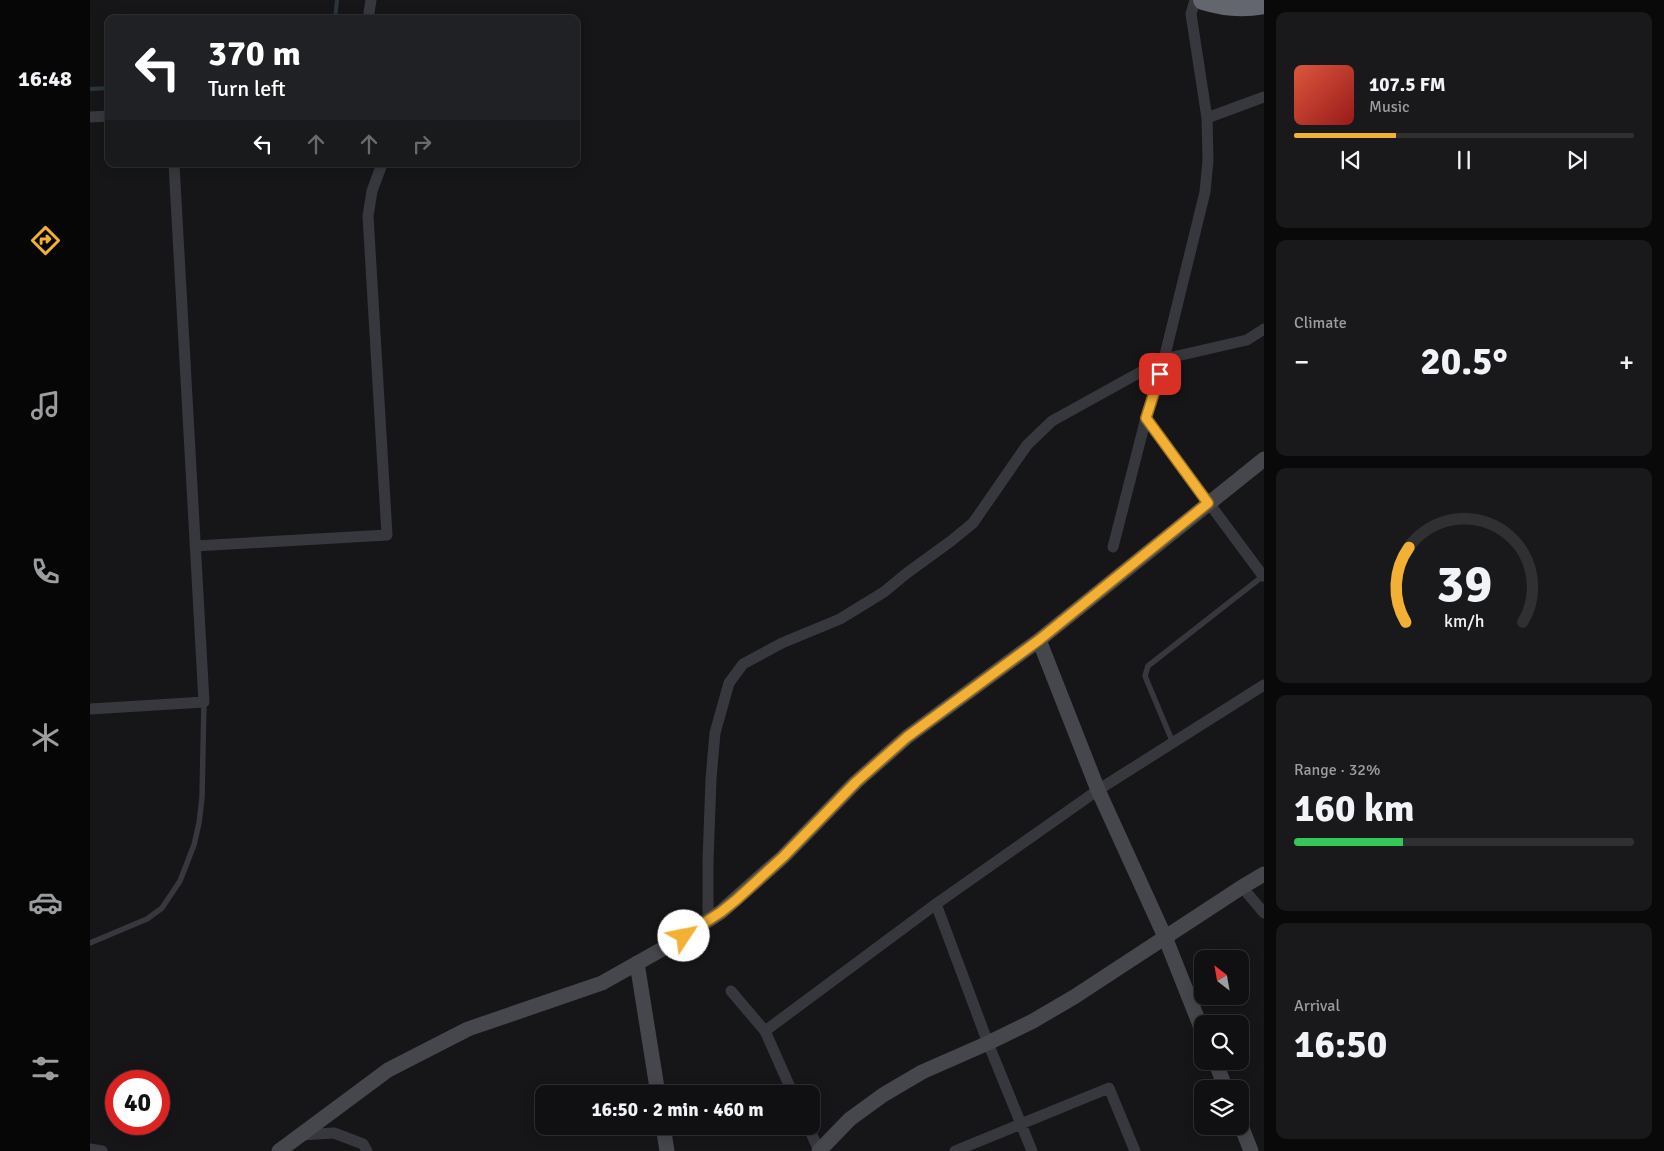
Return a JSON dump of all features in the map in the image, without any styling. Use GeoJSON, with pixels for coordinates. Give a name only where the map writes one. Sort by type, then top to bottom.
{"type":"FeatureCollection","features":[{"type":"Feature","properties":{"kind":"highway"},"geometry":{"type":"LineString","coordinates":[[1203,0],[1228,5],[1264,4]]}},
{"type":"Feature","properties":{"kind":"street"},"geometry":{"type":"LineString","coordinates":[[369,15],[372,0]]}},
{"type":"Feature","properties":{"kind":"street"},"geometry":{"type":"LineString","coordinates":[[1113,546],[1146,418],[1164,360],[1205,192],[1208,160],[1207,118],[1191,14],[1195,0]]}},
{"type":"Feature","properties":{"kind":"street"},"geometry":{"type":"LineString","coordinates":[[1207,118],[1264,97]]}},
{"type":"Feature","properties":{"kind":"street"},"geometry":{"type":"LineString","coordinates":[[90,117],[105,116]]}},
{"type":"Feature","properties":{"kind":"street"},"geometry":{"type":"LineString","coordinates":[[90,709],[204,702],[174,167]]}},
{"type":"Feature","properties":{"kind":"street"},"geometry":{"type":"LineString","coordinates":[[195,546],[387,535],[368,216],[372,191],[381,167]]}},
{"type":"Feature","properties":{"kind":"street"},"geometry":{"type":"LineString","coordinates":[[708,920],[708,843],[715,733],[730,683],[743,664],[782,643],[840,619],[884,592],[973,523],[1027,445],[1052,421],[1164,360],[1247,340],[1264,329]]}},
{"type":"Feature","properties":{"kind":"street"},"geometry":{"type":"LineString","coordinates":[[1146,418],[1263,575]]}},
{"type":"Feature","properties":{"kind":"street"},"geometry":{"type":"LineString","coordinates":[[279,1151],[388,1070],[468,1029],[602,983],[673,944],[721,912],[783,857],[856,782],[894,747],[1039,640],[1264,459]]}},
{"type":"Feature","properties":{"kind":"street"},"geometry":{"type":"LineString","coordinates":[[1039,640],[1098,790],[1165,937],[1196,1015]]}},
{"type":"Feature","properties":{"kind":"street"},"geometry":{"type":"LineString","coordinates":[[765,1031],[936,904],[1098,790],[1264,685]]}},
{"type":"Feature","properties":{"kind":"street"},"geometry":{"type":"LineString","coordinates":[[812,1135],[819,1151],[850,1119],[883,1094],[922,1072],[1033,1021],[1074,997],[1264,874]]}},
{"type":"Feature","properties":{"kind":"street"},"geometry":{"type":"LineString","coordinates":[[1242,887],[1264,913]]}},
{"type":"Feature","properties":{"kind":"street"},"geometry":{"type":"LineString","coordinates":[[936,904],[988,1043],[1032,1151]]}},
{"type":"Feature","properties":{"kind":"street"},"geometry":{"type":"LineString","coordinates":[[638,963],[657,1085]]}},
{"type":"Feature","properties":{"kind":"street"},"geometry":{"type":"LineString","coordinates":[[730,991],[765,1031],[789,1085]]}},
{"type":"Feature","properties":{"kind":"street"},"geometry":{"type":"LineString","coordinates":[[955,1151],[1109,1088],[1135,1151]]}},
{"type":"Feature","properties":{"kind":"street"},"geometry":{"type":"LineString","coordinates":[[301,1135],[334,1133],[362,1144],[367,1151]]}},
{"type":"Feature","properties":{"kind":"street"},"geometry":{"type":"LineString","coordinates":[[665,1135],[667,1151]]}},
{"type":"Feature","properties":{"kind":"street"},"geometry":{"type":"LineString","coordinates":[[1245,1135],[1251,1151]]}},
{"type":"Feature","properties":{"kind":"street"},"geometry":{"type":"LineString","coordinates":[[90,1149],[102,1151]]}},
{"type":"Feature","properties":{"kind":"lane"},"geometry":{"type":"LineString","coordinates":[[1173,743],[1145,676],[1148,666],[1263,575]]}},
{"type":"Feature","properties":{"kind":"lane"},"geometry":{"type":"LineString","coordinates":[[90,943],[147,919],[162,908],[180,881],[194,845],[199,823],[202,798],[204,702]]}},
{"type":"Feature","properties":{"kind":"waterway"},"geometry":{"type":"LineString","coordinates":[[335,15],[337,0]]}},
{"type":"Feature","properties":{"kind":"waterway"},"geometry":{"type":"LineString","coordinates":[[90,89],[105,88]]}},
{"type":"Feature","properties":{"kind":"route"},"geometry":{"type":"LineString","coordinates":[[684,936],[736,900],[783,857],[856,782],[907,737],[1039,640],[1208,503],[1146,418],[1160,374]]}}]}
